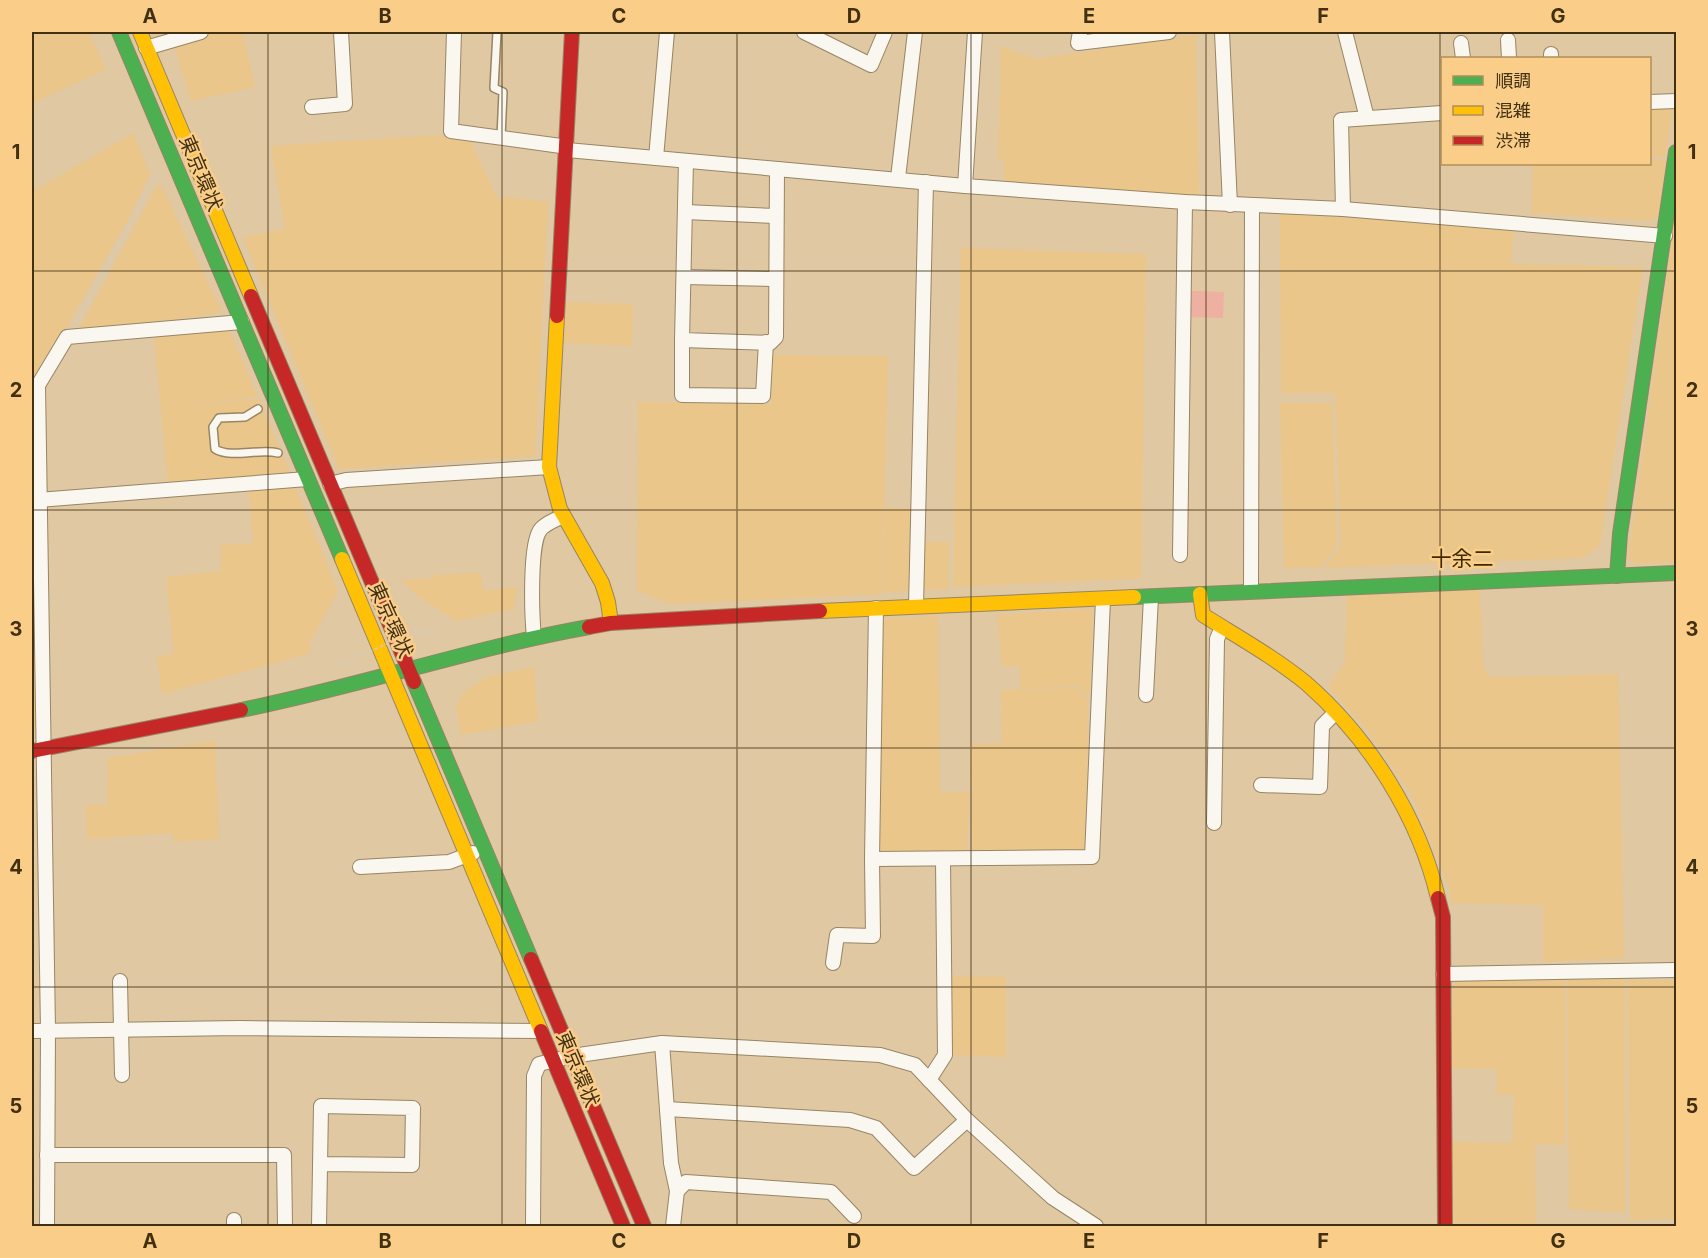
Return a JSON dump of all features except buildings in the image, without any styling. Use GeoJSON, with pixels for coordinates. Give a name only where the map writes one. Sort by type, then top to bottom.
{"type":"FeatureCollection","features":[{"type":"Feature","properties":{"kind":"main road","name":"東京環状"},"geometry":{"type":"LineString","coordinates":[[119,32],[174,158],[307,479],[393,674],[623,1227]]}},
{"type":"Feature","properties":{"kind":"main road","name":"東京環状"},"geometry":{"type":"LineString","coordinates":[[140,32],[644,1227]]}},
{"type":"Feature","properties":{"kind":"main road"},"geometry":{"type":"LineString","coordinates":[[572,32],[567,150],[550,411],[550,485],[562,516],[608,595],[611,623]]}},
{"type":"Feature","properties":{"kind":"main road"},"geometry":{"type":"LineString","coordinates":[[1617,576],[1620,534],[1677,152]]}},
{"type":"Feature","properties":{"kind":"main road"},"geometry":{"type":"LineString","coordinates":[[38,750],[187,723],[293,700],[534,638],[611,623],[916,606],[1677,573]]}},
{"type":"Feature","properties":{"kind":"main road"},"geometry":{"type":"LineString","coordinates":[[1200,594],[1203,615],[1278,662],[1335,713],[1362,744],[1385,777],[1421,843],[1439,893],[1443,917],[1445,1227]]}},
{"type":"Feature","properties":{"kind":"street"},"geometry":{"type":"LineString","coordinates":[[146,48],[201,32]]}},
{"type":"Feature","properties":{"kind":"street"},"geometry":{"type":"LineString","coordinates":[[312,107],[345,104],[341,32]]}},
{"type":"Feature","properties":{"kind":"street"},"geometry":{"type":"LineString","coordinates":[[454,32],[451,131],[561,146],[567,150],[898,178],[965,186],[1230,205],[1299,204],[1665,236]]}},
{"type":"Feature","properties":{"kind":"street"},"geometry":{"type":"LineString","coordinates":[[656,158],[668,32]]}},
{"type":"Feature","properties":{"kind":"street"},"geometry":{"type":"LineString","coordinates":[[804,32],[871,65],[885,32]]}},
{"type":"Feature","properties":{"kind":"street"},"geometry":{"type":"LineString","coordinates":[[898,178],[915,32]]}},
{"type":"Feature","properties":{"kind":"street"},"geometry":{"type":"LineString","coordinates":[[965,186],[975,32]]}},
{"type":"Feature","properties":{"kind":"street"},"geometry":{"type":"LineString","coordinates":[[1080,32],[1078,43],[1169,32]]}},
{"type":"Feature","properties":{"kind":"street"},"geometry":{"type":"LineString","coordinates":[[1222,32],[1230,205]]}},
{"type":"Feature","properties":{"kind":"street"},"geometry":{"type":"LineString","coordinates":[[1345,32],[1367,118]]}},
{"type":"Feature","properties":{"kind":"street"},"geometry":{"type":"LineString","coordinates":[[1508,40],[1509,57]]}},
{"type":"Feature","properties":{"kind":"street"},"geometry":{"type":"LineString","coordinates":[[1461,44],[1463,57]]}},
{"type":"Feature","properties":{"kind":"street"},"geometry":{"type":"LineString","coordinates":[[1651,102],[1677,101]]}},
{"type":"Feature","properties":{"kind":"street"},"geometry":{"type":"LineString","coordinates":[[1343,209],[1341,120],[1441,113]]}},
{"type":"Feature","properties":{"kind":"street"},"geometry":{"type":"LineString","coordinates":[[686,161],[682,395],[764,396],[766,342]]}},
{"type":"Feature","properties":{"kind":"street"},"geometry":{"type":"LineString","coordinates":[[682,340],[770,343],[776,337],[777,169]]}},
{"type":"Feature","properties":{"kind":"street"},"geometry":{"type":"LineString","coordinates":[[916,606],[926,182]]}},
{"type":"Feature","properties":{"kind":"street"},"geometry":{"type":"LineString","coordinates":[[1180,555],[1185,202]]}},
{"type":"Feature","properties":{"kind":"street"},"geometry":{"type":"LineString","coordinates":[[1251,591],[1261,203]]}},
{"type":"Feature","properties":{"kind":"street"},"geometry":{"type":"LineString","coordinates":[[685,212],[776,216]]}},
{"type":"Feature","properties":{"kind":"street"},"geometry":{"type":"LineString","coordinates":[[684,277],[775,279]]}},
{"type":"Feature","properties":{"kind":"street"},"geometry":{"type":"LineString","coordinates":[[47,1227],[48,1031],[38,750],[38,500],[35,391],[67,337],[242,322]]}},
{"type":"Feature","properties":{"kind":"street"},"geometry":{"type":"LineString","coordinates":[[330,484],[340,481],[549,467]]}},
{"type":"Feature","properties":{"kind":"street"},"geometry":{"type":"LineString","coordinates":[[38,500],[307,479]]}},
{"type":"Feature","properties":{"kind":"street"},"geometry":{"type":"LineString","coordinates":[[534,638],[531,605],[536,540],[541,529],[562,516]]}},
{"type":"Feature","properties":{"kind":"street"},"geometry":{"type":"LineString","coordinates":[[1146,695],[1151,597]]}},
{"type":"Feature","properties":{"kind":"street"},"geometry":{"type":"LineString","coordinates":[[872,859],[1092,857],[1103,599]]}},
{"type":"Feature","properties":{"kind":"street"},"geometry":{"type":"LineString","coordinates":[[833,963],[837,935],[873,936],[876,608]]}},
{"type":"Feature","properties":{"kind":"street"},"geometry":{"type":"LineString","coordinates":[[1214,823],[1217,639],[1222,627]]}},
{"type":"Feature","properties":{"kind":"street"},"geometry":{"type":"LineString","coordinates":[[1261,785],[1320,786],[1322,726],[1335,713]]}},
{"type":"Feature","properties":{"kind":"street"},"geometry":{"type":"LineString","coordinates":[[360,867],[449,862],[484,849]]}},
{"type":"Feature","properties":{"kind":"street"},"geometry":{"type":"LineString","coordinates":[[929,1080],[945,1055],[943,859]]}},
{"type":"Feature","properties":{"kind":"street"},"geometry":{"type":"LineString","coordinates":[[1443,974],[1677,970]]}},
{"type":"Feature","properties":{"kind":"street"},"geometry":{"type":"LineString","coordinates":[[120,981],[122,1075]]}},
{"type":"Feature","properties":{"kind":"street"},"geometry":{"type":"LineString","coordinates":[[32,1031],[541,1031]]}},
{"type":"Feature","properties":{"kind":"street"},"geometry":{"type":"LineString","coordinates":[[662,1043],[671,1163],[677,1191],[673,1227]]}},
{"type":"Feature","properties":{"kind":"street"},"geometry":{"type":"LineString","coordinates":[[533,1227],[534,1076],[539,1064],[552,1059],[662,1043],[880,1055],[915,1065],[967,1119],[1053,1198],[1096,1227]]}},
{"type":"Feature","properties":{"kind":"street"},"geometry":{"type":"LineString","coordinates":[[319,1227],[320,1164],[321,1106],[413,1108],[412,1165],[320,1164]]}},
{"type":"Feature","properties":{"kind":"street"},"geometry":{"type":"LineString","coordinates":[[667,1109],[850,1120],[876,1128],[914,1168],[967,1119]]}},
{"type":"Feature","properties":{"kind":"street"},"geometry":{"type":"LineString","coordinates":[[47,1155],[284,1155],[285,1227]]}},
{"type":"Feature","properties":{"kind":"street"},"geometry":{"type":"LineString","coordinates":[[677,1191],[686,1182],[831,1192],[854,1216]]}},
{"type":"Feature","properties":{"kind":"lane"},"geometry":{"type":"LineString","coordinates":[[497,32],[494,88],[503,92],[501,137]]}},
{"type":"Feature","properties":{"kind":"lane"},"geometry":{"type":"LineString","coordinates":[[258,409],[245,417],[219,418],[213,427],[215,449],[222,453],[266,450],[278,453]]}},
{"type":"Feature","properties":{"kind":"path"},"geometry":{"type":"LineString","coordinates":[[67,337],[152,178],[161,165],[174,158]]}},
{"type":"Feature","properties":{"kind":"path"},"geometry":{"type":"LineString","coordinates":[[339,664],[353,661],[352,656],[364,654],[411,633],[423,629],[424,633],[437,629]]}},
{"type":"Feature","properties":{"kind":"shaded area"},"geometry":{"type":"Polygon","coordinates":[[[32,32],[89,32],[106,70],[32,103],[32,32]]]}},
{"type":"Feature","properties":{"kind":"shaded area"},"geometry":{"type":"Polygon","coordinates":[[[218,32],[242,32],[255,87],[191,101],[174,45],[218,32]]]}},
{"type":"Feature","properties":{"kind":"shaded area"},"geometry":{"type":"Polygon","coordinates":[[[1196,35],[1199,200],[1004,185],[1004,160],[998,159],[1001,46],[1037,59],[1196,35]]]}},
{"type":"Feature","properties":{"kind":"shaded area"},"geometry":{"type":"Polygon","coordinates":[[[1651,106],[1673,106],[1665,157],[1651,156],[1651,106]]]}},
{"type":"Feature","properties":{"kind":"shaded area"},"geometry":{"type":"Polygon","coordinates":[[[133,133],[150,174],[131,215],[32,387],[32,192],[133,133]]]}},
{"type":"Feature","properties":{"kind":"shaded area"},"geometry":{"type":"Polygon","coordinates":[[[437,135],[469,139],[499,201],[506,197],[548,202],[535,456],[339,469],[243,237],[285,229],[271,146],[437,135]]]}},
{"type":"Feature","properties":{"kind":"shaded area"},"geometry":{"type":"Polygon","coordinates":[[[1651,159],[1666,161],[1658,216],[1651,221],[1532,213],[1533,165],[1651,165],[1651,159]]]}},
{"type":"Feature","properties":{"kind":"shaded area"},"geometry":{"type":"Polygon","coordinates":[[[161,185],[222,312],[179,319],[79,329],[157,186],[161,185]]]}},
{"type":"Feature","properties":{"kind":"shaded area"},"geometry":{"type":"Polygon","coordinates":[[[1280,214],[1514,227],[1511,264],[1643,267],[1600,545],[1583,558],[1324,568],[1341,546],[1335,393],[1281,393],[1280,214]]]}},
{"type":"Feature","properties":{"kind":"shaded area"},"geometry":{"type":"Polygon","coordinates":[[[1676,214],[1676,562],[1634,564],[1628,556],[1676,214]]]}},
{"type":"Feature","properties":{"kind":"shaded area"},"geometry":{"type":"Polygon","coordinates":[[[961,248],[1146,254],[1141,578],[953,587],[961,248]]]}},
{"type":"Feature","properties":{"kind":"shaded area"},"geometry":{"type":"Polygon","coordinates":[[[1191,291],[1224,292],[1223,318],[1190,317],[1191,291]]]}},
{"type":"Feature","properties":{"kind":"shaded area"},"geometry":{"type":"Polygon","coordinates":[[[564,302],[633,304],[632,346],[563,343],[564,302]]]}},
{"type":"Feature","properties":{"kind":"shaded area"},"geometry":{"type":"Polygon","coordinates":[[[229,330],[258,397],[181,405],[259,399],[290,474],[168,485],[154,336],[229,330]]]}},
{"type":"Feature","properties":{"kind":"shaded area"},"geometry":{"type":"Polygon","coordinates":[[[773,355],[888,356],[882,594],[671,604],[637,591],[638,402],[771,404],[773,355]]]}},
{"type":"Feature","properties":{"kind":"shaded area"},"geometry":{"type":"Polygon","coordinates":[[[1280,403],[1332,403],[1337,546],[1321,567],[1284,568],[1280,403]]]}},
{"type":"Feature","properties":{"kind":"shaded area"},"geometry":{"type":"Polygon","coordinates":[[[295,486],[338,591],[309,644],[311,653],[162,694],[157,657],[174,653],[166,577],[221,571],[221,545],[253,543],[249,489],[295,486]]]}},
{"type":"Feature","properties":{"kind":"shaded area"},"geometry":{"type":"Polygon","coordinates":[[[885,508],[911,509],[909,591],[883,592],[885,508]]]}},
{"type":"Feature","properties":{"kind":"shaded area"},"geometry":{"type":"Polygon","coordinates":[[[922,542],[949,542],[948,589],[922,590],[922,542]]]}},
{"type":"Feature","properties":{"kind":"shaded area"},"geometry":{"type":"Polygon","coordinates":[[[481,573],[483,591],[517,587],[514,609],[456,621],[416,595],[402,580],[433,578],[433,575],[481,573]]]}},
{"type":"Feature","properties":{"kind":"shaded area"},"geometry":{"type":"Polygon","coordinates":[[[1480,589],[1483,667],[1489,677],[1618,674],[1624,958],[1543,962],[1543,905],[1451,903],[1449,887],[1412,795],[1367,730],[1328,686],[1345,663],[1347,596],[1480,589]]]}},
{"type":"Feature","properties":{"kind":"shaded area"},"geometry":{"type":"Polygon","coordinates":[[[1093,609],[1090,693],[1081,694],[1080,686],[1021,689],[1019,666],[1002,666],[997,615],[1093,609]]]}},
{"type":"Feature","properties":{"kind":"shaded area"},"geometry":{"type":"Polygon","coordinates":[[[938,616],[940,792],[969,792],[967,855],[878,852],[881,619],[938,616]]]}},
{"type":"Feature","properties":{"kind":"shaded area"},"geometry":{"type":"Polygon","coordinates":[[[36,646],[39,727],[32,728],[32,647],[36,646]]]}},
{"type":"Feature","properties":{"kind":"shaded area"},"geometry":{"type":"Polygon","coordinates":[[[534,667],[538,721],[461,735],[456,706],[464,692],[486,677],[534,667]]]}},
{"type":"Feature","properties":{"kind":"shaded area"},"geometry":{"type":"Polygon","coordinates":[[[1078,688],[1080,695],[1088,696],[1087,848],[1078,853],[972,854],[970,745],[1002,743],[1001,690],[1078,688]]]}},
{"type":"Feature","properties":{"kind":"shaded area"},"geometry":{"type":"Polygon","coordinates":[[[215,741],[219,839],[174,842],[173,833],[87,839],[86,805],[107,805],[108,758],[215,741]]]}},
{"type":"Feature","properties":{"kind":"shaded area"},"geometry":{"type":"Polygon","coordinates":[[[951,976],[1006,977],[1006,1057],[950,1055],[951,976]]]}},
{"type":"Feature","properties":{"kind":"shaded area"},"geometry":{"type":"Polygon","coordinates":[[[1565,976],[1565,1145],[1535,1144],[1536,1224],[1453,1223],[1452,1142],[1513,1143],[1514,1095],[1497,1094],[1497,1069],[1451,1068],[1453,985],[1466,978],[1565,976]]]}},
{"type":"Feature","properties":{"kind":"shaded area"},"geometry":{"type":"Polygon","coordinates":[[[1567,977],[1625,977],[1625,1213],[1569,1209],[1567,977]]]}},
{"type":"Feature","properties":{"kind":"shaded area"},"geometry":{"type":"Polygon","coordinates":[[[1628,980],[1676,980],[1676,1219],[1630,1220],[1628,980]]]}},
{"type":"Feature","properties":{"kind":"traffic: fast"},"geometry":{"type":"LineString","coordinates":[[119,32],[342,559]]}},
{"type":"Feature","properties":{"kind":"traffic: fast"},"geometry":{"type":"LineString","coordinates":[[1617,576],[1620,534],[1676,152]]}},
{"type":"Feature","properties":{"kind":"traffic: fast"},"geometry":{"type":"LineString","coordinates":[[1134,597],[1676,573]]}},
{"type":"Feature","properties":{"kind":"traffic: fast"},"geometry":{"type":"LineString","coordinates":[[241,710],[501,646],[589,627]]}},
{"type":"Feature","properties":{"kind":"traffic: fast"},"geometry":{"type":"LineString","coordinates":[[414,682],[531,959]]}},
{"type":"Feature","properties":{"kind":"traffic: slow"},"geometry":{"type":"LineString","coordinates":[[140,32],[251,296]]}},
{"type":"Feature","properties":{"kind":"traffic: slow"},"geometry":{"type":"LineString","coordinates":[[557,316],[549,467],[560,509],[602,583],[611,623]]}},
{"type":"Feature","properties":{"kind":"traffic: slow"},"geometry":{"type":"LineString","coordinates":[[342,559],[541,1031]]}},
{"type":"Feature","properties":{"kind":"traffic: slow"},"geometry":{"type":"LineString","coordinates":[[1200,594],[1203,615],[1306,683],[1351,728],[1388,781],[1404,809],[1418,838],[1438,898]]}},
{"type":"Feature","properties":{"kind":"traffic: slow"},"geometry":{"type":"LineString","coordinates":[[820,611],[1134,597]]}},
{"type":"Feature","properties":{"kind":"traffic: jam"},"geometry":{"type":"LineString","coordinates":[[557,316],[572,32]]}},
{"type":"Feature","properties":{"kind":"traffic: jam"},"geometry":{"type":"LineString","coordinates":[[251,296],[414,682]]}},
{"type":"Feature","properties":{"kind":"traffic: jam"},"geometry":{"type":"LineString","coordinates":[[589,627],[611,623],[820,611]]}},
{"type":"Feature","properties":{"kind":"traffic: jam"},"geometry":{"type":"LineString","coordinates":[[32,751],[241,710]]}},
{"type":"Feature","properties":{"kind":"traffic: jam"},"geometry":{"type":"LineString","coordinates":[[1438,898],[1443,917],[1445,1226]]}},
{"type":"Feature","properties":{"kind":"traffic: jam"},"geometry":{"type":"LineString","coordinates":[[531,959],[644,1226]]}},
{"type":"Feature","properties":{"kind":"traffic: jam"},"geometry":{"type":"LineString","coordinates":[[541,1031],[623,1226]]}},
{"type":"Feature","properties":{"kind":"district","name":"十余二"},"geometry":{"type":"Point","coordinates":[1462,559]}}]}
